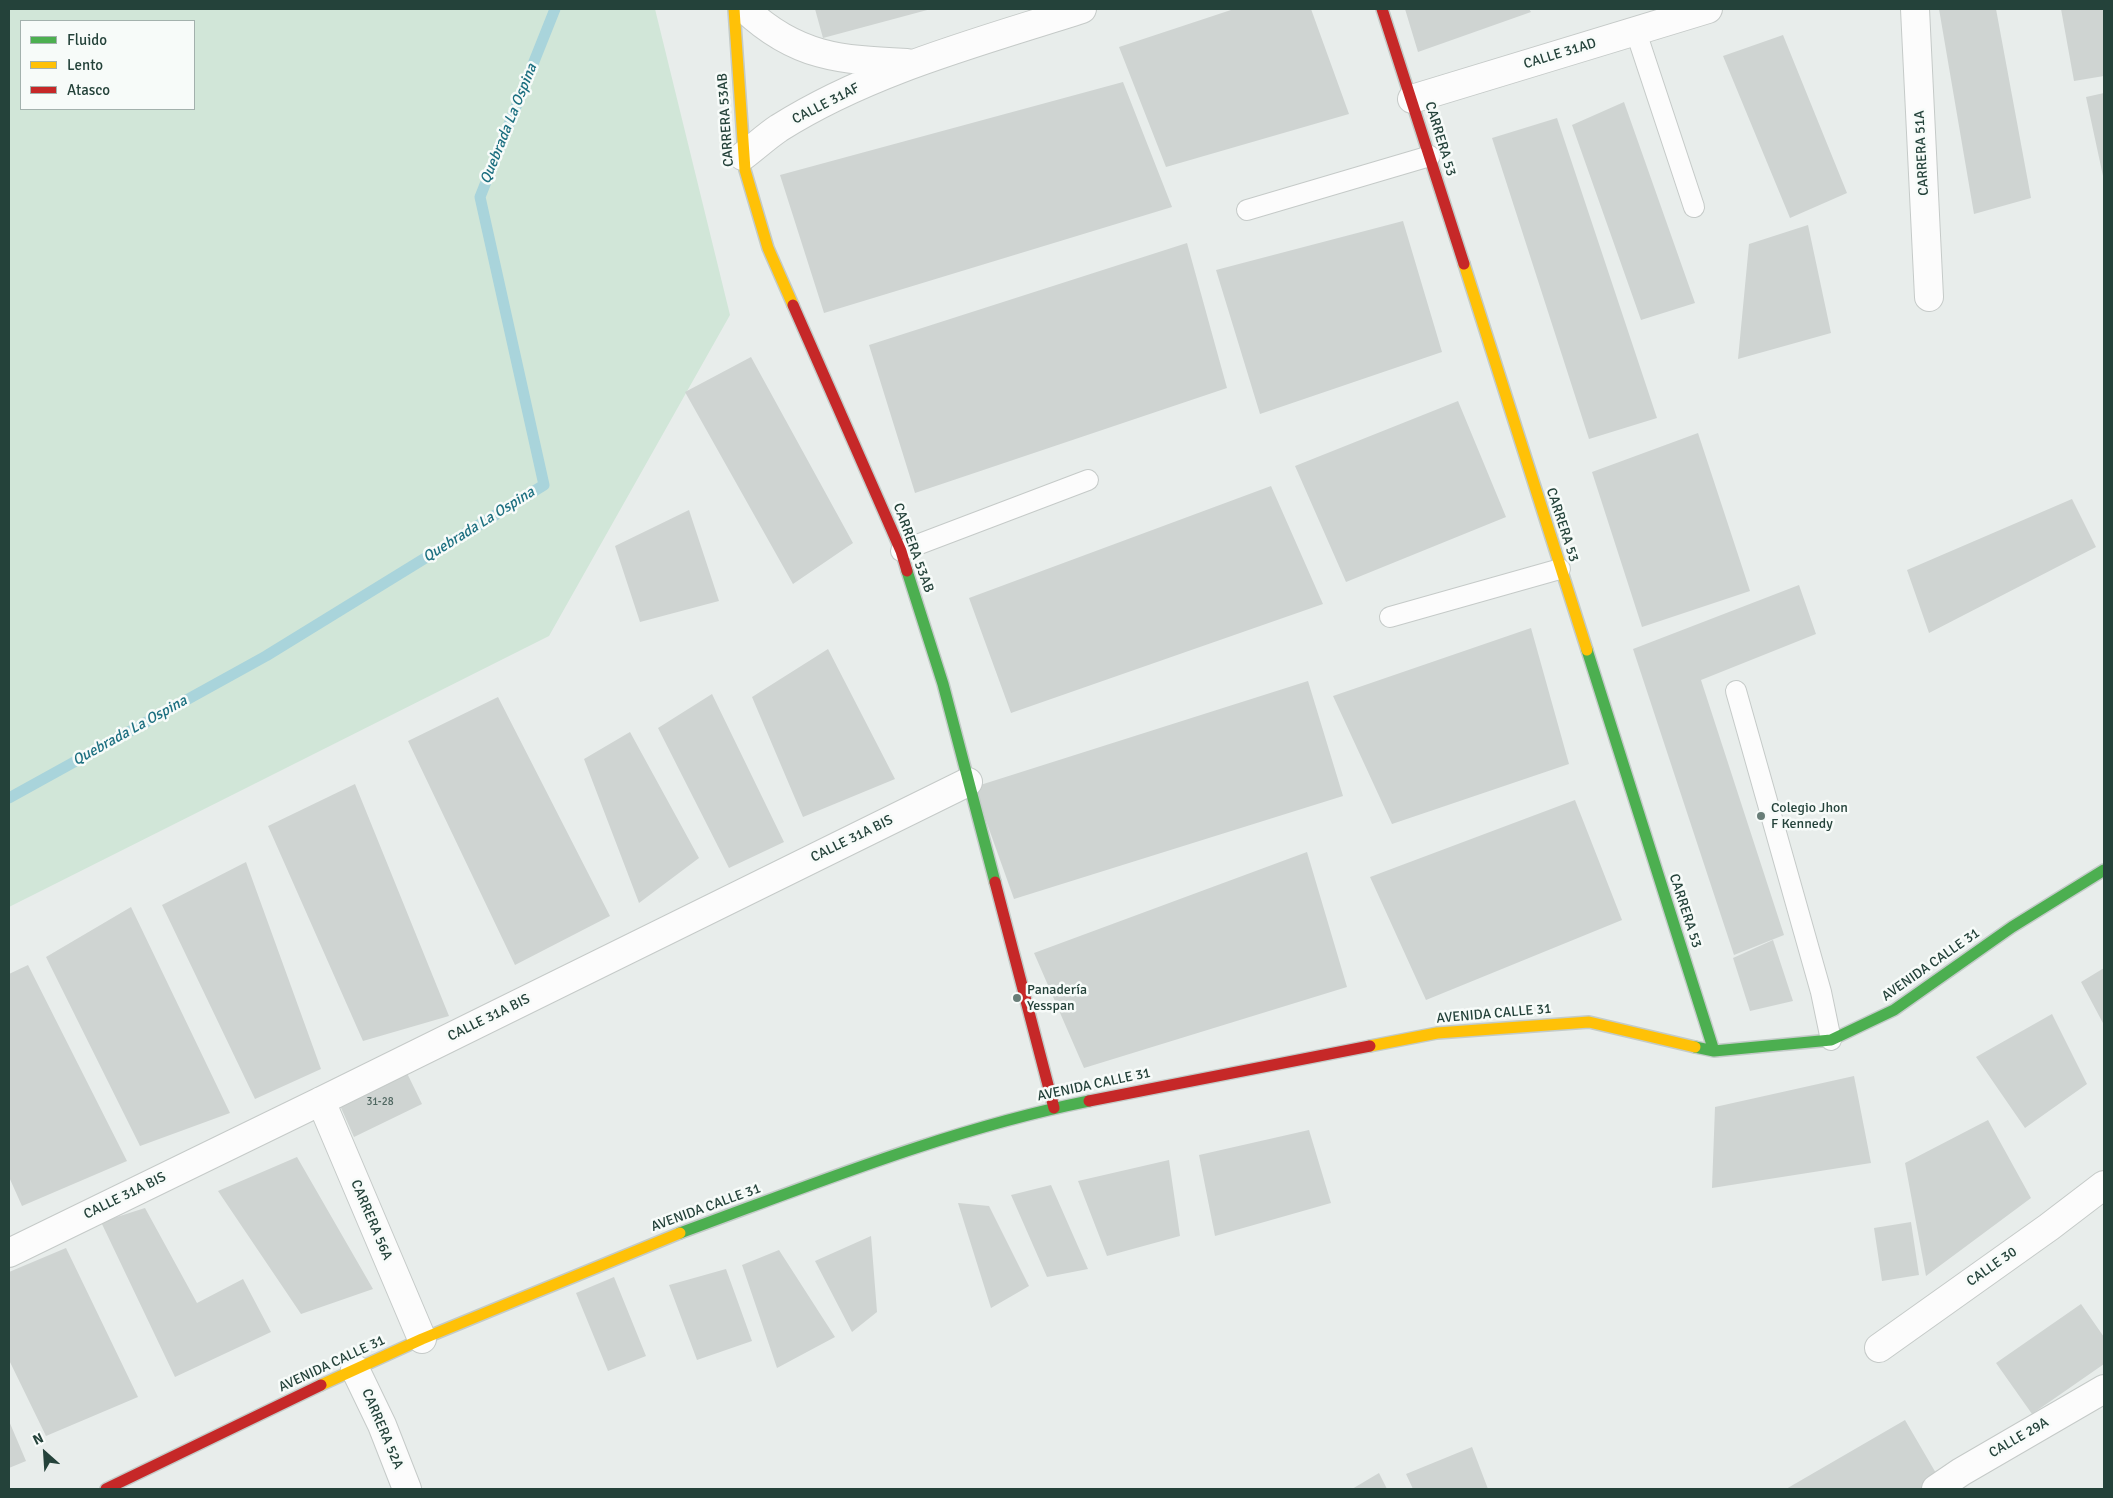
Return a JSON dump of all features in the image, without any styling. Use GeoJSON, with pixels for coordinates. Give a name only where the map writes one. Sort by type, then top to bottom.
{"type":"FeatureCollection","features":[{"type":"Feature","properties":{"kind":"street","name":"CARRERA 53AB"},"geometry":{"type":"LineString","coordinates":[[734,9],[745,170],[768,248],[901,551],[943,684],[1054,1108]]}},
{"type":"Feature","properties":{"kind":"street","name":"CALLE 31AF"},"geometry":{"type":"LineString","coordinates":[[745,9],[763,26],[797,46],[852,61],[916,64]]}},
{"type":"Feature","properties":{"kind":"street","name":"CALLE 31AF"},"geometry":{"type":"LineString","coordinates":[[743,156],[778,129],[830,99],[916,64],[1082,9]]}},
{"type":"Feature","properties":{"kind":"street","name":"CARRERA 53"},"geometry":{"type":"LineString","coordinates":[[1382,9],[1714,1051]]}},
{"type":"Feature","properties":{"kind":"street","name":"CALLE 31AD"},"geometry":{"type":"LineString","coordinates":[[1412,99],[1708,9]]}},
{"type":"Feature","properties":{"kind":"street","name":"CARRERA 51A"},"geometry":{"type":"LineString","coordinates":[[1915,9],[1929,297]]}},
{"type":"Feature","properties":{"kind":"street","name":"CALLE 31A BIS"},"geometry":{"type":"LineString","coordinates":[[9,1253],[321,1102],[968,782]]}},
{"type":"Feature","properties":{"kind":"street","name":"AVENIDA CALLE 31"},"geometry":{"type":"LineString","coordinates":[[106,1489],[355,1369],[422,1339],[679,1233],[923,1145],[1054,1108],[1437,1033],[1589,1022],[1714,1051],[1831,1040],[1894,1010],[2012,927],[2104,870]]}},
{"type":"Feature","properties":{"kind":"street","name":"CARRERA 56A"},"geometry":{"type":"LineString","coordinates":[[321,1102],[422,1339]]}},
{"type":"Feature","properties":{"kind":"street","name":"CALLE 30"},"geometry":{"type":"LineString","coordinates":[[1879,1348],[2049,1227],[2104,1185]]}},
{"type":"Feature","properties":{"kind":"street","name":"CARRERA 52A"},"geometry":{"type":"LineString","coordinates":[[355,1369],[382,1425],[408,1489]]}},
{"type":"Feature","properties":{"kind":"street","name":"CALLE 29A"},"geometry":{"type":"LineString","coordinates":[[1936,1489],[1961,1472],[2104,1389]]}},
{"type":"Feature","properties":{"kind":"lane"},"geometry":{"type":"LineString","coordinates":[[1636,32],[1694,207]]}},
{"type":"Feature","properties":{"kind":"lane"},"geometry":{"type":"LineString","coordinates":[[1247,210],[1430,156]]}},
{"type":"Feature","properties":{"kind":"lane"},"geometry":{"type":"LineString","coordinates":[[901,551],[1088,480]]}},
{"type":"Feature","properties":{"kind":"lane"},"geometry":{"type":"LineString","coordinates":[[1390,617],[1560,569]]}},
{"type":"Feature","properties":{"kind":"lane"},"geometry":{"type":"LineString","coordinates":[[1736,691],[1820,992],[1831,1040]]}},
{"type":"Feature","properties":{"kind":"green space"},"geometry":{"type":"Polygon","coordinates":[[[9,9],[655,9],[730,315],[549,636],[9,907],[9,9]]]}},
{"type":"Feature","properties":{"kind":"building"},"geometry":{"type":"Polygon","coordinates":[[[815,9],[931,9],[823,38],[815,9]]]}},
{"type":"Feature","properties":{"kind":"building"},"geometry":{"type":"Polygon","coordinates":[[[1234,9],[1311,9],[1349,114],[1166,167],[1119,47],[1234,9]]]}},
{"type":"Feature","properties":{"kind":"building"},"geometry":{"type":"Polygon","coordinates":[[[1405,9],[1529,9],[1531,12],[1418,52],[1405,9]]]}},
{"type":"Feature","properties":{"kind":"building"},"geometry":{"type":"Polygon","coordinates":[[[1939,9],[1996,9],[2031,198],[1974,214],[1939,9]]]}},
{"type":"Feature","properties":{"kind":"building"},"geometry":{"type":"Polygon","coordinates":[[[2061,9],[2104,9],[2104,76],[2074,81],[2061,9]]]}},
{"type":"Feature","properties":{"kind":"building"},"geometry":{"type":"Polygon","coordinates":[[[1783,35],[1847,193],[1790,218],[1723,56],[1783,35]]]}},
{"type":"Feature","properties":{"kind":"building"},"geometry":{"type":"Polygon","coordinates":[[[1123,82],[1172,207],[824,313],[780,175],[1123,82]]]}},
{"type":"Feature","properties":{"kind":"building"},"geometry":{"type":"Polygon","coordinates":[[[2104,93],[2104,176],[2103,176],[2086,97],[2104,93]]]}},
{"type":"Feature","properties":{"kind":"building"},"geometry":{"type":"Polygon","coordinates":[[[1624,102],[1695,303],[1641,320],[1572,125],[1624,102]]]}},
{"type":"Feature","properties":{"kind":"building"},"geometry":{"type":"Polygon","coordinates":[[[1557,118],[1657,418],[1589,439],[1492,138],[1557,118]]]}},
{"type":"Feature","properties":{"kind":"building"},"geometry":{"type":"Polygon","coordinates":[[[1403,221],[1442,352],[1260,414],[1216,270],[1403,221]]]}},
{"type":"Feature","properties":{"kind":"building"},"geometry":{"type":"Polygon","coordinates":[[[1808,225],[1831,333],[1738,359],[1749,244],[1808,225]]]}},
{"type":"Feature","properties":{"kind":"building"},"geometry":{"type":"Polygon","coordinates":[[[1187,243],[1227,388],[915,493],[869,345],[1187,243]]]}},
{"type":"Feature","properties":{"kind":"building"},"geometry":{"type":"Polygon","coordinates":[[[751,357],[853,543],[793,584],[685,392],[751,357]]]}},
{"type":"Feature","properties":{"kind":"building"},"geometry":{"type":"Polygon","coordinates":[[[1458,401],[1506,517],[1346,582],[1295,466],[1458,401]]]}},
{"type":"Feature","properties":{"kind":"building"},"geometry":{"type":"Polygon","coordinates":[[[1698,433],[1750,591],[1642,627],[1592,472],[1698,433]]]}},
{"type":"Feature","properties":{"kind":"building"},"geometry":{"type":"Polygon","coordinates":[[[1271,486],[1323,604],[1011,713],[969,598],[1271,486]]]}},
{"type":"Feature","properties":{"kind":"building"},"geometry":{"type":"Polygon","coordinates":[[[2072,499],[2096,547],[1929,633],[1907,570],[2072,499]]]}},
{"type":"Feature","properties":{"kind":"building"},"geometry":{"type":"Polygon","coordinates":[[[689,510],[719,601],[640,622],[615,546],[689,510]]]}},
{"type":"Feature","properties":{"kind":"building"},"geometry":{"type":"Polygon","coordinates":[[[1799,585],[1816,634],[1701,680],[1784,935],[1734,955],[1633,649],[1799,585]]]}},
{"type":"Feature","properties":{"kind":"building"},"geometry":{"type":"Polygon","coordinates":[[[1531,628],[1569,764],[1392,824],[1333,696],[1531,628]]]}},
{"type":"Feature","properties":{"kind":"building"},"geometry":{"type":"Polygon","coordinates":[[[828,649],[895,779],[803,817],[752,697],[828,649]]]}},
{"type":"Feature","properties":{"kind":"building"},"geometry":{"type":"Polygon","coordinates":[[[1308,681],[1343,796],[1014,899],[974,787],[1308,681]]]}},
{"type":"Feature","properties":{"kind":"building"},"geometry":{"type":"Polygon","coordinates":[[[712,694],[784,842],[729,868],[658,728],[712,694]]]}},
{"type":"Feature","properties":{"kind":"building"},"geometry":{"type":"Polygon","coordinates":[[[498,697],[610,916],[515,965],[408,741],[498,697]]]}},
{"type":"Feature","properties":{"kind":"building"},"geometry":{"type":"Polygon","coordinates":[[[630,732],[699,858],[639,903],[584,759],[630,732]]]}},
{"type":"Feature","properties":{"kind":"building"},"geometry":{"type":"Polygon","coordinates":[[[355,784],[449,1016],[363,1041],[268,826],[355,784]]]}},
{"type":"Feature","properties":{"kind":"building"},"geometry":{"type":"Polygon","coordinates":[[[1575,800],[1622,920],[1426,1000],[1370,877],[1575,800]]]}},
{"type":"Feature","properties":{"kind":"building"},"geometry":{"type":"Polygon","coordinates":[[[1307,852],[1347,987],[1084,1068],[1034,953],[1307,852]]]}},
{"type":"Feature","properties":{"kind":"building"},"geometry":{"type":"Polygon","coordinates":[[[246,862],[321,1069],[255,1099],[162,905],[246,862]]]}},
{"type":"Feature","properties":{"kind":"building"},"geometry":{"type":"Polygon","coordinates":[[[131,907],[230,1113],[140,1146],[46,957],[131,907]]]}},
{"type":"Feature","properties":{"kind":"building"},"geometry":{"type":"Polygon","coordinates":[[[1773,940],[1793,1001],[1750,1011],[1733,958],[1773,940]]]}},
{"type":"Feature","properties":{"kind":"building"},"geometry":{"type":"Polygon","coordinates":[[[28,965],[127,1161],[22,1206],[9,1177],[9,974],[28,965]]]}},
{"type":"Feature","properties":{"kind":"building"},"geometry":{"type":"Polygon","coordinates":[[[2104,968],[2104,1025],[2081,982],[2104,968]]]}},
{"type":"Feature","properties":{"kind":"building"},"geometry":{"type":"Polygon","coordinates":[[[2052,1014],[2087,1084],[2025,1128],[1976,1057],[2052,1014]]]}},
{"type":"Feature","properties":{"kind":"building"},"geometry":{"type":"Polygon","coordinates":[[[405,1069],[422,1104],[354,1137],[338,1101],[405,1069]]]}},
{"type":"Feature","properties":{"kind":"building"},"geometry":{"type":"Polygon","coordinates":[[[1854,1076],[1871,1163],[1712,1188],[1715,1107],[1854,1076]]]}},
{"type":"Feature","properties":{"kind":"building"},"geometry":{"type":"Polygon","coordinates":[[[1988,1120],[2031,1198],[1926,1276],[1905,1163],[1988,1120]]]}},
{"type":"Feature","properties":{"kind":"building"},"geometry":{"type":"Polygon","coordinates":[[[1309,1130],[1331,1203],[1215,1236],[1199,1155],[1309,1130]]]}},
{"type":"Feature","properties":{"kind":"building"},"geometry":{"type":"Polygon","coordinates":[[[297,1157],[373,1289],[301,1314],[218,1191],[297,1157]]]}},
{"type":"Feature","properties":{"kind":"building"},"geometry":{"type":"Polygon","coordinates":[[[1169,1160],[1180,1236],[1107,1256],[1078,1181],[1169,1160]]]}},
{"type":"Feature","properties":{"kind":"building"},"geometry":{"type":"Polygon","coordinates":[[[1051,1185],[1088,1269],[1047,1277],[1011,1195],[1051,1185]]]}},
{"type":"Feature","properties":{"kind":"building"},"geometry":{"type":"Polygon","coordinates":[[[958,1203],[989,1206],[1029,1286],[991,1308],[958,1203]]]}},
{"type":"Feature","properties":{"kind":"building"},"geometry":{"type":"Polygon","coordinates":[[[145,1208],[197,1303],[243,1279],[271,1332],[175,1377],[101,1222],[145,1208]]]}},
{"type":"Feature","properties":{"kind":"building"},"geometry":{"type":"Polygon","coordinates":[[[1911,1222],[1919,1275],[1882,1281],[1874,1228],[1911,1222]]]}},
{"type":"Feature","properties":{"kind":"building"},"geometry":{"type":"Polygon","coordinates":[[[871,1236],[877,1312],[852,1332],[815,1261],[871,1236]]]}},
{"type":"Feature","properties":{"kind":"building"},"geometry":{"type":"Polygon","coordinates":[[[66,1248],[138,1397],[46,1436],[9,1360],[9,1272],[66,1248]]]}},
{"type":"Feature","properties":{"kind":"building"},"geometry":{"type":"Polygon","coordinates":[[[779,1250],[835,1337],[777,1368],[742,1265],[779,1250]]]}},
{"type":"Feature","properties":{"kind":"building"},"geometry":{"type":"Polygon","coordinates":[[[726,1269],[752,1341],[697,1360],[669,1285],[726,1269]]]}},
{"type":"Feature","properties":{"kind":"building"},"geometry":{"type":"Polygon","coordinates":[[[614,1277],[646,1356],[608,1371],[576,1293],[614,1277]]]}},
{"type":"Feature","properties":{"kind":"building"},"geometry":{"type":"Polygon","coordinates":[[[2081,1304],[2104,1337],[2104,1364],[2032,1414],[1996,1363],[2081,1304]]]}},
{"type":"Feature","properties":{"kind":"building"},"geometry":{"type":"Polygon","coordinates":[[[1905,1420],[1940,1480],[1924,1489],[1786,1489],[1905,1420]]]}},
{"type":"Feature","properties":{"kind":"building"},"geometry":{"type":"Polygon","coordinates":[[[9,1421],[26,1461],[9,1468],[9,1421]]]}},
{"type":"Feature","properties":{"kind":"building"},"geometry":{"type":"Polygon","coordinates":[[[1472,1447],[1488,1489],[1413,1489],[1406,1474],[1472,1447]]]}},
{"type":"Feature","properties":{"kind":"building"},"geometry":{"type":"Polygon","coordinates":[[[1379,1473],[1387,1489],[1352,1489],[1379,1473]]]}},
{"type":"Feature","properties":{"kind":"waterway","name":"Quebrada La Ospina"},"geometry":{"type":"LineString","coordinates":[[9,798],[266,656],[544,485],[480,197],[555,9]]}},
{"type":"Feature","properties":{"kind":"traffic: fast"},"geometry":{"type":"LineString","coordinates":[[907,571],[943,684],[995,882]]}},
{"type":"Feature","properties":{"kind":"traffic: fast"},"geometry":{"type":"LineString","coordinates":[[1587,650],[1714,1051]]}},
{"type":"Feature","properties":{"kind":"traffic: fast"},"geometry":{"type":"LineString","coordinates":[[1695,1047],[1714,1051],[1831,1040],[1894,1010],[2012,927],[2104,870]]}},
{"type":"Feature","properties":{"kind":"traffic: fast"},"geometry":{"type":"LineString","coordinates":[[680,1233],[831,1177],[933,1142],[1037,1113],[1089,1101]]}},
{"type":"Feature","properties":{"kind":"traffic: slow"},"geometry":{"type":"LineString","coordinates":[[734,9],[745,170],[768,248],[793,305]]}},
{"type":"Feature","properties":{"kind":"traffic: slow"},"geometry":{"type":"LineString","coordinates":[[1464,264],[1587,650]]}},
{"type":"Feature","properties":{"kind":"traffic: slow"},"geometry":{"type":"LineString","coordinates":[[1370,1046],[1437,1033],[1589,1022],[1695,1047]]}},
{"type":"Feature","properties":{"kind":"traffic: slow"},"geometry":{"type":"LineString","coordinates":[[321,1385],[422,1339],[680,1233]]}},
{"type":"Feature","properties":{"kind":"traffic: jam"},"geometry":{"type":"LineString","coordinates":[[1382,9],[1464,264]]}},
{"type":"Feature","properties":{"kind":"traffic: jam"},"geometry":{"type":"LineString","coordinates":[[793,305],[901,551],[907,571]]}},
{"type":"Feature","properties":{"kind":"traffic: jam"},"geometry":{"type":"LineString","coordinates":[[995,882],[1054,1108]]}},
{"type":"Feature","properties":{"kind":"traffic: jam"},"geometry":{"type":"LineString","coordinates":[[1089,1101],[1370,1046]]}},
{"type":"Feature","properties":{"kind":"traffic: jam"},"geometry":{"type":"LineString","coordinates":[[106,1489],[321,1385]]}},
{"type":"Feature","properties":{"kind":"place","name":"Colegio Jhon F Kennedy"},"geometry":{"type":"Point","coordinates":[1761,816]}},
{"type":"Feature","properties":{"kind":"place","name":"Panadería Yesspan"},"geometry":{"type":"Point","coordinates":[1017,998]}}]}
